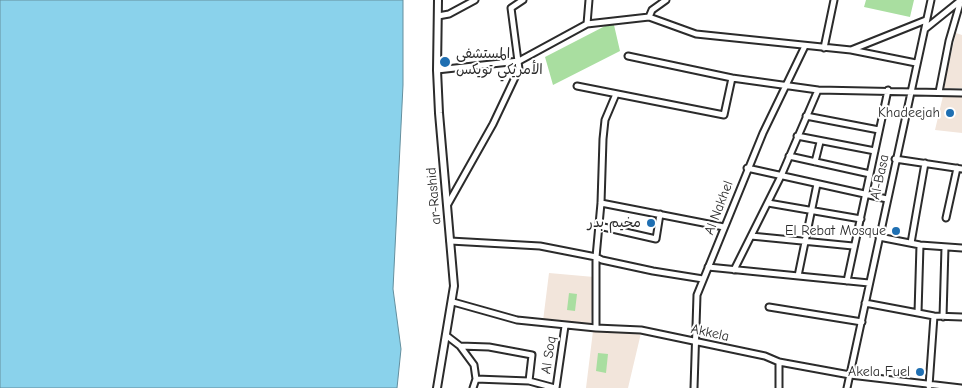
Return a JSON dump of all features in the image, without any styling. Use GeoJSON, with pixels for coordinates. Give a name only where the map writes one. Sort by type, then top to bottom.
{"type":"FeatureCollection","features":[{"type":"Feature","properties":{"kind":"main road","name":"ar-Rashid"},"geometry":{"type":"LineString","coordinates":[[437,388],[453,302],[454,286],[437,70],[438,0]]}},
{"type":"Feature","properties":{"kind":"street"},"geometry":{"type":"LineString","coordinates":[[438,16],[449,14],[475,0]]}},
{"type":"Feature","properties":{"kind":"street"},"geometry":{"type":"LineString","coordinates":[[448,204],[493,124],[519,69],[511,8],[523,0]]}},
{"type":"Feature","properties":{"kind":"street"},"geometry":{"type":"LineString","coordinates":[[587,24],[589,0]]}},
{"type":"Feature","properties":{"kind":"street"},"geometry":{"type":"LineString","coordinates":[[648,17],[652,10],[666,0]]}},
{"type":"Feature","properties":{"kind":"street"},"geometry":{"type":"LineString","coordinates":[[824,48],[834,0]]}},
{"type":"Feature","properties":{"kind":"street","name":"Al-Basa"},"geometry":{"type":"LineString","coordinates":[[847,388],[895,159],[931,0]]}},
{"type":"Feature","properties":{"kind":"street"},"geometry":{"type":"LineString","coordinates":[[924,29],[961,0]]}},
{"type":"Feature","properties":{"kind":"street"},"geometry":{"type":"LineString","coordinates":[[939,92],[949,41],[961,0]]}},
{"type":"Feature","properties":{"kind":"street"},"geometry":{"type":"LineString","coordinates":[[437,70],[519,61],[587,24],[648,17],[696,34],[851,50],[916,63]]}},
{"type":"Feature","properties":{"kind":"street"},"geometry":{"type":"LineString","coordinates":[[851,50],[926,20]]}},
{"type":"Feature","properties":{"kind":"street","name":"Al Nakhel"},"geometry":{"type":"LineString","coordinates":[[694,388],[696,303],[703,279],[748,168],[784,87],[805,46]]}},
{"type":"Feature","properties":{"kind":"street"},"geometry":{"type":"LineString","coordinates":[[628,56],[784,87],[818,90],[962,93]]}},
{"type":"Feature","properties":{"kind":"street"},"geometry":{"type":"LineString","coordinates":[[577,86],[724,115],[732,78]]}},
{"type":"Feature","properties":{"kind":"street"},"geometry":{"type":"LineString","coordinates":[[734,270],[781,176],[818,90]]}},
{"type":"Feature","properties":{"kind":"street"},"geometry":{"type":"LineString","coordinates":[[847,281],[888,90]]}},
{"type":"Feature","properties":{"kind":"street"},"geometry":{"type":"LineString","coordinates":[[596,328],[596,257],[601,203],[601,163],[605,120],[616,94]]}},
{"type":"Feature","properties":{"kind":"street"},"geometry":{"type":"LineString","coordinates":[[806,116],[879,130]]}},
{"type":"Feature","properties":{"kind":"street"},"geometry":{"type":"LineString","coordinates":[[797,136],[820,142],[875,151]]}},
{"type":"Feature","properties":{"kind":"street"},"geometry":{"type":"LineString","coordinates":[[815,162],[820,142]]}},
{"type":"Feature","properties":{"kind":"street"},"geometry":{"type":"LineString","coordinates":[[789,156],[870,174]]}},
{"type":"Feature","properties":{"kind":"street"},"geometry":{"type":"LineString","coordinates":[[895,159],[959,168],[946,218]]}},
{"type":"Feature","properties":{"kind":"street"},"geometry":{"type":"LineString","coordinates":[[910,243],[924,164]]}},
{"type":"Feature","properties":{"kind":"street"},"geometry":{"type":"LineString","coordinates":[[748,168],[887,199]]}},
{"type":"Feature","properties":{"kind":"street"},"geometry":{"type":"LineString","coordinates":[[798,276],[818,184]]}},
{"type":"Feature","properties":{"kind":"street"},"geometry":{"type":"LineString","coordinates":[[601,203],[724,227]]}},
{"type":"Feature","properties":{"kind":"street"},"geometry":{"type":"LineString","coordinates":[[768,203],[861,218]]}},
{"type":"Feature","properties":{"kind":"street"},"geometry":{"type":"LineString","coordinates":[[598,226],[656,240],[660,214]]}},
{"type":"Feature","properties":{"kind":"street"},"geometry":{"type":"LineString","coordinates":[[751,236],[853,246]]}},
{"type":"Feature","properties":{"kind":"street"},"geometry":{"type":"LineString","coordinates":[[879,237],[920,245],[962,248]]}},
{"type":"Feature","properties":{"kind":"street"},"geometry":{"type":"LineString","coordinates":[[450,241],[540,246],[653,271],[703,279]]}},
{"type":"Feature","properties":{"kind":"street"},"geometry":{"type":"LineString","coordinates":[[918,313],[920,245]]}},
{"type":"Feature","properties":{"kind":"street"},"geometry":{"type":"LineString","coordinates":[[943,316],[945,247]]}},
{"type":"Feature","properties":{"kind":"street"},"geometry":{"type":"LineString","coordinates":[[708,267],[869,283]]}},
{"type":"Feature","properties":{"kind":"street","name":"Akkela"},"geometry":{"type":"LineString","coordinates":[[453,302],[517,320],[565,326],[641,330],[765,356],[779,362],[850,376],[929,386],[962,388]]}},
{"type":"Feature","properties":{"kind":"street"},"geometry":{"type":"LineString","coordinates":[[865,303],[934,316],[962,317]]}},
{"type":"Feature","properties":{"kind":"street"},"geometry":{"type":"LineString","coordinates":[[769,307],[862,322]]}},
{"type":"Feature","properties":{"kind":"street"},"geometry":{"type":"LineString","coordinates":[[929,386],[934,316]]}},
{"type":"Feature","properties":{"kind":"street","name":"Al Soq"},"geometry":{"type":"LineString","coordinates":[[555,388],[565,326]]}},
{"type":"Feature","properties":{"kind":"street"},"geometry":{"type":"LineString","coordinates":[[447,336],[460,346],[474,365],[476,379],[473,388]]}},
{"type":"Feature","properties":{"kind":"street"},"geometry":{"type":"LineString","coordinates":[[460,346],[490,347],[532,355],[529,380]]}},
{"type":"Feature","properties":{"kind":"street"},"geometry":{"type":"LineString","coordinates":[[779,362],[780,388]]}},
{"type":"Feature","properties":{"kind":"street"},"geometry":{"type":"LineString","coordinates":[[476,379],[529,380],[555,388]]}},
{"type":"Feature","properties":{"kind":"shaded area"},"geometry":{"type":"Polygon","coordinates":[[[956,33],[962,35],[962,88],[943,88],[956,33]]]}},
{"type":"Feature","properties":{"kind":"shaded area","name":"Khadeejah"},"geometry":{"type":"Polygon","coordinates":[[[943,96],[962,97],[962,133],[935,130],[943,96]]]}},
{"type":"Feature","properties":{"kind":"shaded area"},"geometry":{"type":"Polygon","coordinates":[[[549,273],[594,277],[591,325],[543,321],[549,273]]]}},
{"type":"Feature","properties":{"kind":"shaded area"},"geometry":{"type":"Polygon","coordinates":[[[593,331],[641,333],[628,388],[586,388],[593,331]]]}},
{"type":"Feature","properties":{"kind":"green space"},"geometry":{"type":"Polygon","coordinates":[[[866,0],[914,0],[910,17],[864,7],[866,0]]]}},
{"type":"Feature","properties":{"kind":"green space"},"geometry":{"type":"Polygon","coordinates":[[[607,25],[614,25],[620,51],[553,85],[545,57],[607,25]]]}},
{"type":"Feature","properties":{"kind":"green space"},"geometry":{"type":"Polygon","coordinates":[[[569,293],[577,294],[575,311],[567,310],[569,293]]]}},
{"type":"Feature","properties":{"kind":"green space"},"geometry":{"type":"Polygon","coordinates":[[[598,353],[608,354],[606,373],[596,371],[598,353]]]}},
{"type":"Feature","properties":{"kind":"water"},"geometry":{"type":"Polygon","coordinates":[[[0,0],[403,0],[403,85],[393,289],[401,349],[397,388],[0,388],[0,0]]]}},
{"type":"Feature","properties":{"kind":"place","name":"المستشفى الأمريكي تويكس"},"geometry":{"type":"Point","coordinates":[445,62]}},
{"type":"Feature","properties":{"kind":"place","name":"Khadeejah"},"geometry":{"type":"Point","coordinates":[950,113]}},
{"type":"Feature","properties":{"kind":"place","name":"مخيم بدر"},"geometry":{"type":"Point","coordinates":[651,223]}},
{"type":"Feature","properties":{"kind":"place","name":"El Rebat Mosque"},"geometry":{"type":"Point","coordinates":[896,231]}},
{"type":"Feature","properties":{"kind":"place","name":"Akela Fuel"},"geometry":{"type":"Point","coordinates":[920,372]}}]}
